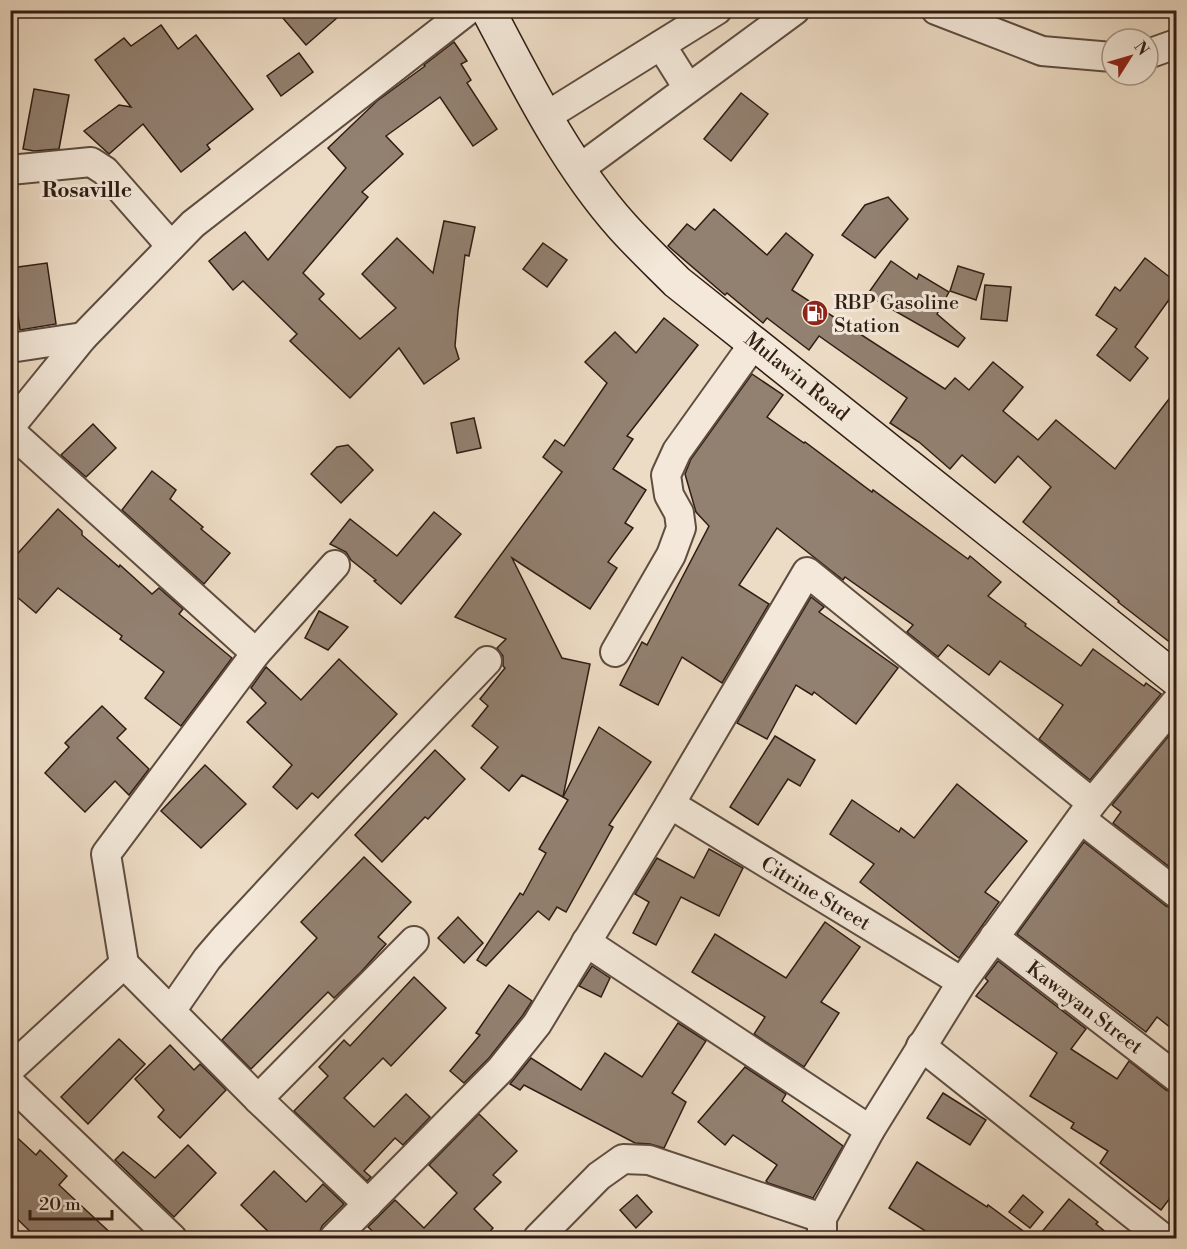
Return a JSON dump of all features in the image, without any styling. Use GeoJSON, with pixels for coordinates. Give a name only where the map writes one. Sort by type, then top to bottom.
{"type":"FeatureCollection","features":[{"type":"Feature","properties":{"kind":"main road","name":"Mulawin Road"},"geometry":{"type":"LineString","coordinates":[[488,10],[545,117],[579,169],[621,225],[677,282],[1176,679]]}},
{"type":"Feature","properties":{"kind":"street"},"geometry":{"type":"LineString","coordinates":[[256,653],[10,429],[83,336],[193,224],[468,10]]}},
{"type":"Feature","properties":{"kind":"street"},"geometry":{"type":"LineString","coordinates":[[545,117],[717,10]]}},
{"type":"Feature","properties":{"kind":"street"},"geometry":{"type":"LineString","coordinates":[[579,169],[795,10]]}},
{"type":"Feature","properties":{"kind":"street"},"geometry":{"type":"LineString","coordinates":[[936,10],[1042,51],[1100,56]]}},
{"type":"Feature","properties":{"kind":"street"},"geometry":{"type":"LineString","coordinates":[[1160,50],[1176,44]]}},
{"type":"Feature","properties":{"kind":"street"},"geometry":{"type":"LineString","coordinates":[[661,45],[688,88]]}},
{"type":"Feature","properties":{"kind":"street"},"geometry":{"type":"LineString","coordinates":[[10,170],[91,162],[105,171],[171,246]]}},
{"type":"Feature","properties":{"kind":"street"},"geometry":{"type":"LineString","coordinates":[[10,348],[83,336]]}},
{"type":"Feature","properties":{"kind":"street"},"geometry":{"type":"LineString","coordinates":[[615,652],[671,555],[681,528],[679,513],[669,495],[666,475],[677,451],[755,342]]}},
{"type":"Feature","properties":{"kind":"street"},"geometry":{"type":"LineString","coordinates":[[335,565],[256,653],[106,854],[124,964],[258,1099],[368,1204]]}},
{"type":"Feature","properties":{"kind":"street"},"geometry":{"type":"LineString","coordinates":[[334,1239],[501,1069],[537,1024],[807,572],[1086,811],[1176,893]]}},
{"type":"Feature","properties":{"kind":"street"},"geometry":{"type":"LineString","coordinates":[[171,1011],[207,959],[225,938],[487,661]]}},
{"type":"Feature","properties":{"kind":"street"},"geometry":{"type":"LineString","coordinates":[[538,1239],[599,1176],[623,1159],[649,1160],[822,1228],[870,1130],[962,982],[1086,811],[1176,702]]}},
{"type":"Feature","properties":{"kind":"street","name":"Citrine Street"},"geometry":{"type":"LineString","coordinates":[[670,804],[962,982]]}},
{"type":"Feature","properties":{"kind":"street","name":"Kawayan Street"},"geometry":{"type":"LineString","coordinates":[[994,937],[1176,1077]]}},
{"type":"Feature","properties":{"kind":"street"},"geometry":{"type":"LineString","coordinates":[[258,1099],[414,941]]}},
{"type":"Feature","properties":{"kind":"street"},"geometry":{"type":"LineString","coordinates":[[586,942],[870,1130]]}},
{"type":"Feature","properties":{"kind":"street"},"geometry":{"type":"LineString","coordinates":[[10,1069],[124,964]]}},
{"type":"Feature","properties":{"kind":"street"},"geometry":{"type":"LineString","coordinates":[[921,1046],[1163,1239]]}},
{"type":"Feature","properties":{"kind":"street"},"geometry":{"type":"LineString","coordinates":[[10,1083],[172,1239]]}},
{"type":"Feature","properties":{"kind":"building"},"geometry":{"type":"Polygon","coordinates":[[[276,10],[346,10],[306,45],[276,10]]]}},
{"type":"Feature","properties":{"kind":"building"},"geometry":{"type":"Polygon","coordinates":[[[161,25],[178,49],[196,35],[253,109],[207,145],[210,149],[181,172],[143,124],[109,154],[84,131],[119,105],[131,107],[95,60],[124,38],[131,46],[161,25]]]}},
{"type":"Feature","properties":{"kind":"building"},"geometry":{"type":"Polygon","coordinates":[[[454,42],[467,61],[461,64],[471,80],[467,83],[497,129],[473,146],[440,97],[386,136],[403,154],[362,192],[368,197],[303,273],[324,294],[319,299],[360,339],[396,308],[362,274],[397,238],[433,273],[444,221],[475,227],[469,256],[465,255],[458,311],[455,346],[459,359],[424,384],[399,348],[350,398],[290,341],[297,334],[243,281],[233,290],[209,261],[245,232],[268,260],[346,168],[328,148],[377,101],[454,42]]]}},
{"type":"Feature","properties":{"kind":"building"},"geometry":{"type":"Polygon","coordinates":[[[299,53],[313,72],[281,96],[267,76],[299,53]]]}},
{"type":"Feature","properties":{"kind":"building"},"geometry":{"type":"Polygon","coordinates":[[[34,89],[69,95],[59,149],[34,151],[23,149],[34,89]]]}},
{"type":"Feature","properties":{"kind":"building"},"geometry":{"type":"Polygon","coordinates":[[[741,93],[768,114],[731,161],[704,139],[741,93]]]}},
{"type":"Feature","properties":{"kind":"building"},"geometry":{"type":"Polygon","coordinates":[[[888,197],[908,219],[875,258],[842,235],[865,205],[888,197]]]}},
{"type":"Feature","properties":{"kind":"building"},"geometry":{"type":"Polygon","coordinates":[[[714,209],[767,255],[786,233],[813,255],[792,290],[945,389],[955,378],[969,390],[993,362],[1023,387],[1003,411],[1038,440],[1056,420],[1115,469],[1176,390],[1176,647],[1118,602],[1023,522],[1051,487],[1018,456],[995,483],[962,455],[950,469],[919,442],[890,423],[907,398],[819,336],[809,350],[767,318],[763,323],[727,293],[725,295],[668,246],[687,224],[695,230],[714,209]]]}},
{"type":"Feature","properties":{"kind":"building"},"geometry":{"type":"Polygon","coordinates":[[[543,243],[567,260],[547,287],[523,269],[543,243]]]}},
{"type":"Feature","properties":{"kind":"building"},"geometry":{"type":"Polygon","coordinates":[[[1145,258],[1176,282],[1176,290],[1135,347],[1148,358],[1130,381],[1097,355],[1117,329],[1096,315],[1115,287],[1120,291],[1145,258]]]}},
{"type":"Feature","properties":{"kind":"building"},"geometry":{"type":"Polygon","coordinates":[[[891,261],[917,279],[919,274],[949,292],[937,314],[965,338],[958,347],[867,295],[891,261]]]}},
{"type":"Feature","properties":{"kind":"building"},"geometry":{"type":"Polygon","coordinates":[[[47,263],[56,324],[20,330],[11,268],[47,263]]]}},
{"type":"Feature","properties":{"kind":"building"},"geometry":{"type":"Polygon","coordinates":[[[958,266],[984,274],[976,300],[950,291],[958,266]]]}},
{"type":"Feature","properties":{"kind":"building"},"geometry":{"type":"Polygon","coordinates":[[[985,285],[1011,287],[1007,321],[981,319],[985,285]]]}},
{"type":"Feature","properties":{"kind":"building"},"geometry":{"type":"Polygon","coordinates":[[[664,318],[698,345],[627,436],[633,439],[613,469],[646,490],[625,523],[633,528],[608,562],[617,568],[590,609],[512,558],[562,658],[590,664],[563,797],[522,775],[509,791],[481,768],[498,747],[472,726],[488,706],[480,699],[505,668],[503,656],[497,648],[506,639],[455,617],[562,472],[543,457],[555,440],[564,446],[607,383],[585,362],[615,332],[636,353],[664,318]]]}},
{"type":"Feature","properties":{"kind":"building"},"geometry":{"type":"Polygon","coordinates":[[[752,374],[783,395],[767,417],[968,559],[970,556],[1001,582],[988,596],[1026,624],[1025,626],[1081,666],[1093,649],[1144,686],[1146,683],[1161,694],[1090,780],[1039,739],[1063,705],[1000,661],[989,675],[948,645],[938,657],[907,632],[913,625],[845,577],[843,580],[777,528],[739,585],[769,604],[722,683],[682,657],[658,705],[620,685],[642,642],[647,645],[709,526],[696,512],[685,474],[691,459],[752,374]]]}},
{"type":"Feature","properties":{"kind":"building"},"geometry":{"type":"Polygon","coordinates":[[[474,418],[481,448],[457,453],[451,423],[474,418]]]}},
{"type":"Feature","properties":{"kind":"building"},"geometry":{"type":"Polygon","coordinates":[[[93,424],[116,448],[86,477],[61,455],[93,424]]]}},
{"type":"Feature","properties":{"kind":"building"},"geometry":{"type":"Polygon","coordinates":[[[348,445],[373,470],[341,503],[311,474],[337,447],[348,445]]]}},
{"type":"Feature","properties":{"kind":"building"},"geometry":{"type":"Polygon","coordinates":[[[152,471],[176,490],[170,499],[230,553],[204,584],[122,510],[152,471]]]}},
{"type":"Feature","properties":{"kind":"building"},"geometry":{"type":"Polygon","coordinates":[[[58,509],[82,531],[82,535],[152,594],[159,588],[183,609],[179,614],[232,658],[181,726],[145,698],[164,672],[120,639],[122,636],[58,588],[36,613],[10,591],[10,562],[58,509]]]}},
{"type":"Feature","properties":{"kind":"building"},"geometry":{"type":"Polygon","coordinates":[[[434,512],[461,534],[401,604],[351,560],[346,552],[330,544],[350,519],[397,556],[434,512]]]}},
{"type":"Feature","properties":{"kind":"building"},"geometry":{"type":"Polygon","coordinates":[[[811,597],[824,607],[819,612],[898,668],[856,724],[814,692],[812,695],[796,685],[767,739],[737,723],[811,597]]]}},
{"type":"Feature","properties":{"kind":"building"},"geometry":{"type":"Polygon","coordinates":[[[319,611],[348,627],[328,650],[305,638],[319,611]]]}},
{"type":"Feature","properties":{"kind":"building"},"geometry":{"type":"Polygon","coordinates":[[[339,659],[397,714],[318,798],[312,793],[297,809],[273,787],[292,765],[247,722],[266,703],[251,688],[266,667],[301,700],[339,659]]]}},
{"type":"Feature","properties":{"kind":"building"},"geometry":{"type":"Polygon","coordinates":[[[102,706],[126,729],[117,738],[149,769],[129,795],[115,781],[85,812],[45,773],[69,747],[65,743],[102,706]]]}},
{"type":"Feature","properties":{"kind":"building"},"geometry":{"type":"Polygon","coordinates":[[[599,727],[651,762],[609,825],[613,827],[566,912],[557,907],[549,920],[538,911],[486,966],[477,960],[520,893],[523,895],[546,853],[539,849],[568,800],[563,797],[599,727]]]}},
{"type":"Feature","properties":{"kind":"building"},"geometry":{"type":"Polygon","coordinates":[[[1176,727],[1176,872],[1113,823],[1121,812],[1112,805],[1176,727]]]}},
{"type":"Feature","properties":{"kind":"building"},"geometry":{"type":"Polygon","coordinates":[[[775,736],[815,760],[800,786],[788,779],[758,825],[730,807],[775,736]]]}},
{"type":"Feature","properties":{"kind":"building"},"geometry":{"type":"Polygon","coordinates":[[[435,750],[465,779],[428,819],[425,817],[382,862],[355,835],[435,750]]]}},
{"type":"Feature","properties":{"kind":"building"},"geometry":{"type":"Polygon","coordinates":[[[205,765],[246,804],[201,848],[161,811],[205,765]]]}},
{"type":"Feature","properties":{"kind":"building"},"geometry":{"type":"Polygon","coordinates":[[[957,784],[1027,841],[985,892],[999,902],[959,958],[860,882],[874,864],[830,834],[852,800],[899,832],[901,828],[914,838],[957,784]]]}},
{"type":"Feature","properties":{"kind":"building"},"geometry":{"type":"Polygon","coordinates":[[[1084,842],[1166,906],[1176,909],[1176,1032],[1157,1017],[1146,1032],[1017,934],[1084,842]]]}},
{"type":"Feature","properties":{"kind":"building"},"geometry":{"type":"Polygon","coordinates":[[[709,849],[743,868],[719,916],[681,897],[656,945],[633,933],[649,902],[635,894],[657,858],[694,878],[709,849]]]}},
{"type":"Feature","properties":{"kind":"building"},"geometry":{"type":"Polygon","coordinates":[[[364,857],[411,902],[378,937],[386,944],[361,972],[334,998],[328,992],[251,1069],[222,1040],[317,938],[301,922],[364,857]]]}},
{"type":"Feature","properties":{"kind":"building"},"geometry":{"type":"Polygon","coordinates":[[[458,917],[483,943],[464,963],[438,938],[458,917]]]}},
{"type":"Feature","properties":{"kind":"building"},"geometry":{"type":"Polygon","coordinates":[[[825,922],[860,947],[821,1002],[839,1013],[804,1067],[754,1034],[765,1017],[692,972],[715,934],[786,978],[825,922]]]}},
{"type":"Feature","properties":{"kind":"building"},"geometry":{"type":"Polygon","coordinates":[[[998,961],[1086,1029],[1071,1049],[1117,1079],[1129,1061],[1166,1090],[1176,1093],[1176,1190],[1161,1210],[1100,1163],[1108,1151],[1071,1128],[1074,1123],[1030,1096],[1057,1053],[976,996],[988,981],[985,978],[998,961]]]}},
{"type":"Feature","properties":{"kind":"building"},"geometry":{"type":"Polygon","coordinates":[[[592,966],[610,978],[601,997],[579,986],[592,966]]]}},
{"type":"Feature","properties":{"kind":"building"},"geometry":{"type":"Polygon","coordinates":[[[414,977],[446,1008],[391,1066],[383,1058],[344,1098],[374,1127],[406,1094],[430,1117],[403,1145],[395,1138],[364,1171],[371,1177],[367,1181],[294,1111],[328,1076],[319,1067],[344,1040],[350,1046],[414,977]]]}},
{"type":"Feature","properties":{"kind":"building"},"geometry":{"type":"Polygon","coordinates":[[[509,985],[532,1001],[489,1058],[464,1083],[450,1071],[480,1035],[476,1033],[509,985]]]}},
{"type":"Feature","properties":{"kind":"building"},"geometry":{"type":"Polygon","coordinates":[[[678,1023],[706,1041],[672,1093],[686,1102],[664,1148],[635,1143],[524,1085],[520,1090],[510,1084],[531,1058],[581,1090],[605,1053],[642,1077],[678,1023]]]}},
{"type":"Feature","properties":{"kind":"building"},"geometry":{"type":"Polygon","coordinates":[[[119,1039],[145,1064],[88,1124],[61,1097],[119,1039]]]}},
{"type":"Feature","properties":{"kind":"building"},"geometry":{"type":"Polygon","coordinates":[[[170,1045],[194,1070],[200,1064],[226,1090],[180,1138],[158,1117],[164,1110],[135,1079],[170,1045]]]}},
{"type":"Feature","properties":{"kind":"building"},"geometry":{"type":"Polygon","coordinates":[[[745,1067],[786,1094],[782,1101],[843,1146],[813,1198],[768,1183],[766,1181],[777,1165],[733,1135],[725,1145],[698,1122],[745,1067]]]}},
{"type":"Feature","properties":{"kind":"building"},"geometry":{"type":"Polygon","coordinates":[[[943,1093],[986,1120],[970,1145],[927,1118],[943,1093]]]}},
{"type":"Feature","properties":{"kind":"building"},"geometry":{"type":"Polygon","coordinates":[[[479,1114],[517,1151],[493,1175],[501,1182],[474,1209],[493,1228],[483,1239],[381,1239],[368,1227],[395,1200],[424,1228],[457,1193],[429,1165],[479,1114]]]}},
{"type":"Feature","properties":{"kind":"building"},"geometry":{"type":"Polygon","coordinates":[[[10,1131],[36,1155],[40,1150],[67,1176],[59,1185],[117,1239],[38,1239],[10,1212],[10,1131]]]}},
{"type":"Feature","properties":{"kind":"building"},"geometry":{"type":"Polygon","coordinates":[[[188,1145],[216,1173],[174,1217],[115,1160],[123,1152],[155,1178],[188,1145]]]}},
{"type":"Feature","properties":{"kind":"building"},"geometry":{"type":"Polygon","coordinates":[[[917,1162],[987,1207],[988,1205],[1034,1239],[938,1239],[889,1208],[917,1162]]]}},
{"type":"Feature","properties":{"kind":"building"},"geometry":{"type":"Polygon","coordinates":[[[274,1171],[306,1202],[323,1184],[344,1204],[322,1226],[317,1239],[276,1239],[241,1205],[274,1171]]]}},
{"type":"Feature","properties":{"kind":"building"},"geometry":{"type":"Polygon","coordinates":[[[637,1195],[652,1212],[636,1228],[620,1210],[637,1195]]]}},
{"type":"Feature","properties":{"kind":"building"},"geometry":{"type":"Polygon","coordinates":[[[1023,1195],[1043,1212],[1030,1228],[1009,1212],[1023,1195]]]}},
{"type":"Feature","properties":{"kind":"building"},"geometry":{"type":"Polygon","coordinates":[[[1069,1199],[1098,1222],[1096,1224],[1114,1239],[1036,1239],[1069,1199]]]}},
{"type":"Feature","properties":{"kind":"place","name":"RBP Gasoline Station"},"geometry":{"type":"Point","coordinates":[815,313]}},
{"type":"Feature","properties":{"kind":"district","name":"Rosaville"},"geometry":{"type":"Point","coordinates":[87,190]}}]}
